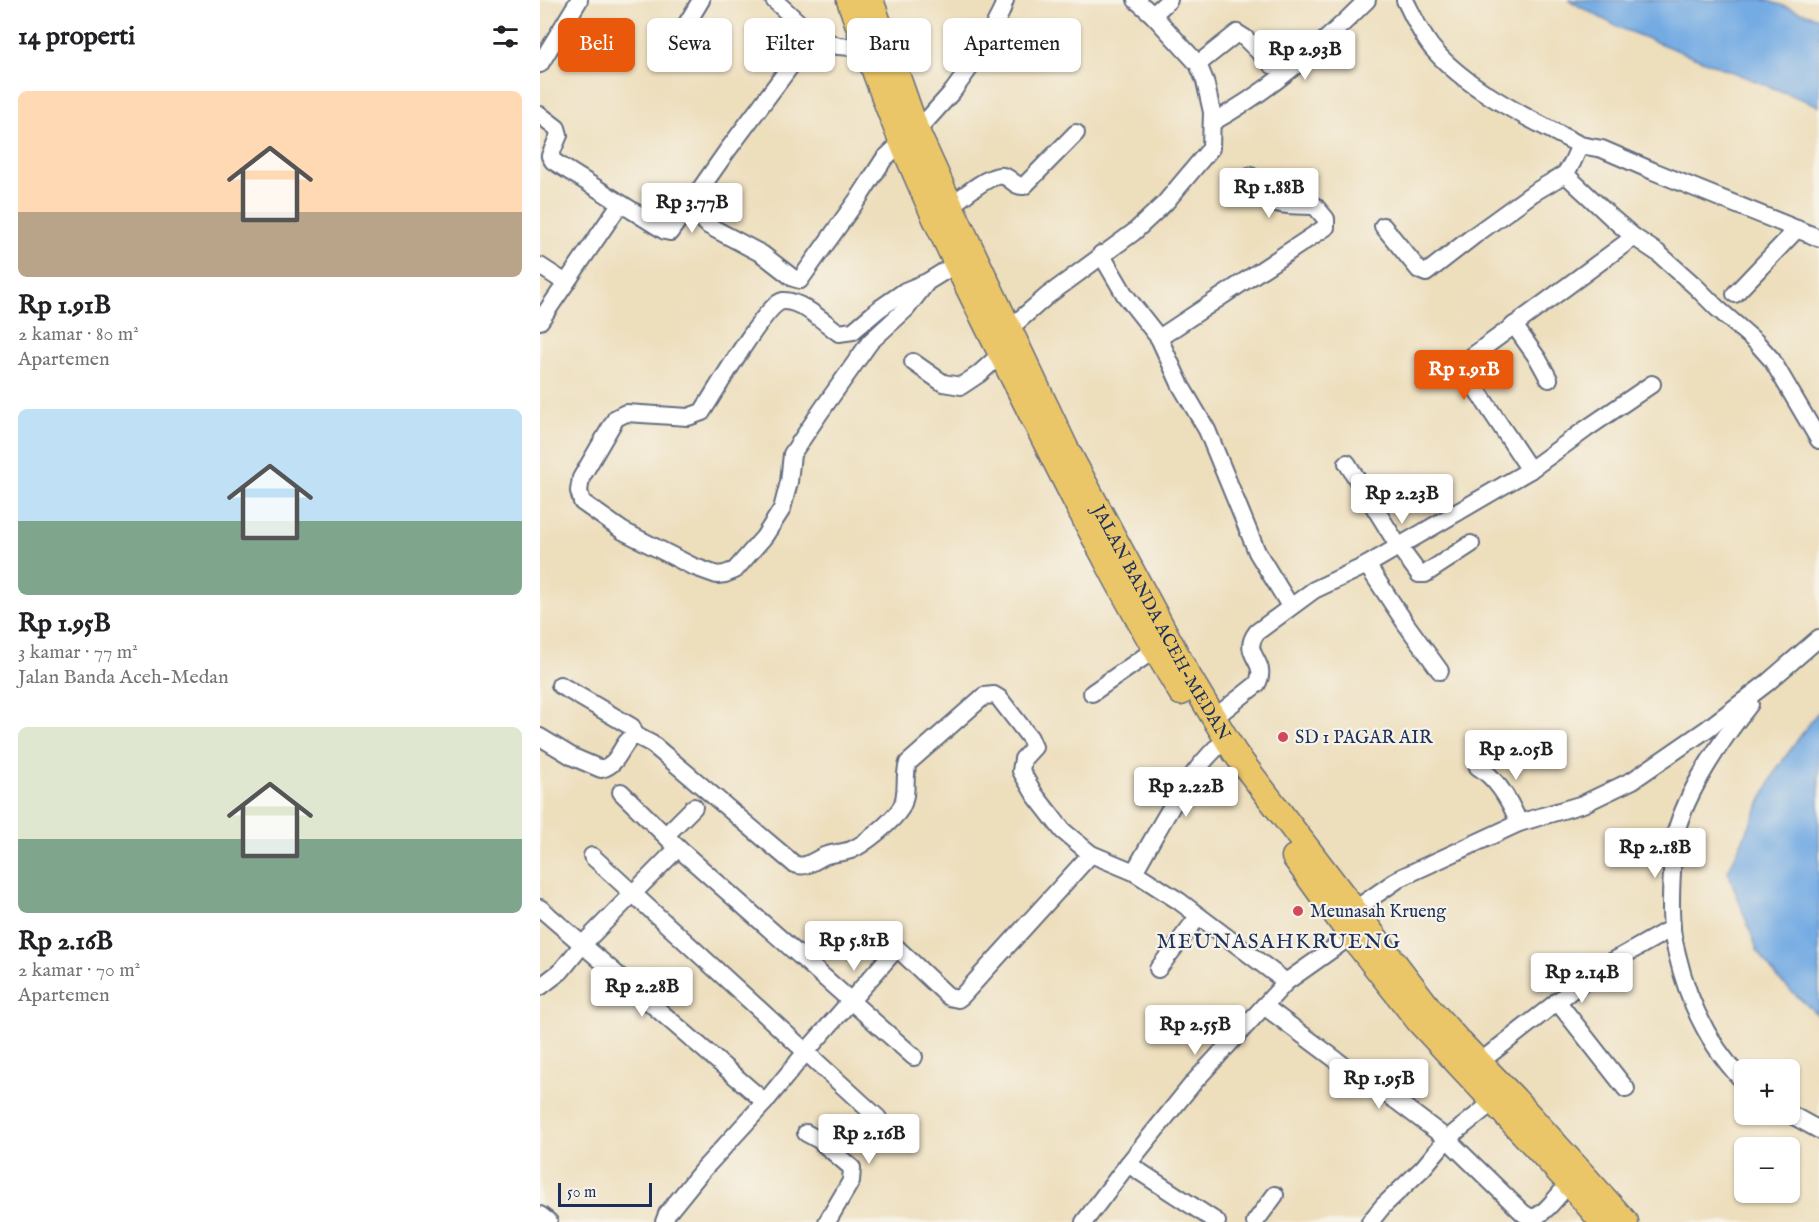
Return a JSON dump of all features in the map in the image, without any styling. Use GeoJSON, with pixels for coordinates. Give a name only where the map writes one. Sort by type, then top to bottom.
{"type":"FeatureCollection","features":[{"type":"Feature","properties":{"kind":"highway","name":"JALAN BANDA ACEH-MEDAN"},"geometry":{"type":"LineString","coordinates":[[867,1],[898,81],[909,136],[956,264],[1101,553],[1199,724],[1351,936],[1419,1022],[1493,1102],[1626,1222]]}},
{"type":"Feature","properties":{"kind":"highway","name":"JALAN BANDA ACEH-MEDAN"},"geometry":{"type":"LineString","coordinates":[[867,1],[867,18]]}},
{"type":"Feature","properties":{"kind":"highway","name":"JALAN BANDA ACEH-MEDAN"},"geometry":{"type":"LineString","coordinates":[[878,72],[909,136],[951,206],[1066,448],[1188,675],[1235,753],[1430,1009],[1480,1062],[1576,1178],[1602,1222]]}},
{"type":"Feature","properties":{"kind":"street"},"geometry":{"type":"LineString","coordinates":[[540,64],[579,0]]}},
{"type":"Feature","properties":{"kind":"street"},"geometry":{"type":"LineString","coordinates":[[690,18],[701,0]]}},
{"type":"Feature","properties":{"kind":"street"},"geometry":{"type":"LineString","coordinates":[[774,0],[794,18]]}},
{"type":"Feature","properties":{"kind":"street"},"geometry":{"type":"LineString","coordinates":[[689,206],[709,226],[762,254],[793,278],[800,280],[854,206],[884,159],[953,92],[987,38],[1005,0]]}},
{"type":"Feature","properties":{"kind":"street"},"geometry":{"type":"LineString","coordinates":[[1010,329],[1047,296],[1134,231],[1165,203],[1211,148],[1213,122],[1205,81],[1198,64],[1136,0]]}},
{"type":"Feature","properties":{"kind":"street"},"geometry":{"type":"LineString","coordinates":[[1153,15],[1169,0]]}},
{"type":"Feature","properties":{"kind":"street"},"geometry":{"type":"LineString","coordinates":[[1213,122],[1257,96],[1308,56],[1367,0]]}},
{"type":"Feature","properties":{"kind":"street"},"geometry":{"type":"LineString","coordinates":[[1405,0],[1431,47],[1453,69],[1508,107],[1580,145],[1602,149],[1819,238]]}},
{"type":"Feature","properties":{"kind":"street"},"geometry":{"type":"LineString","coordinates":[[1198,64],[1237,33],[1272,65]]}},
{"type":"Feature","properties":{"kind":"street"},"geometry":{"type":"LineString","coordinates":[[540,115],[557,128],[559,135],[550,152],[553,161],[668,232],[673,231],[727,151],[786,72]]}},
{"type":"Feature","properties":{"kind":"street"},"geometry":{"type":"LineString","coordinates":[[951,206],[974,188],[997,176],[1005,177],[1016,185],[1024,186],[1076,133]]}},
{"type":"Feature","properties":{"kind":"street"},"geometry":{"type":"LineString","coordinates":[[1383,226],[1419,270],[1426,273],[1533,193],[1564,174],[1580,145]]}},
{"type":"Feature","properties":{"kind":"street"},"geometry":{"type":"LineString","coordinates":[[1564,174],[1634,237],[1658,253],[1756,342],[1772,360],[1819,440]]}},
{"type":"Feature","properties":{"kind":"street"},"geometry":{"type":"LineString","coordinates":[[1159,338],[1326,227],[1326,219],[1315,206],[1272,202],[1251,176]]}},
{"type":"Feature","properties":{"kind":"street"},"geometry":{"type":"LineString","coordinates":[[540,321],[620,204]]}},
{"type":"Feature","properties":{"kind":"street"},"geometry":{"type":"LineString","coordinates":[[1735,294],[1797,229]]}},
{"type":"Feature","properties":{"kind":"street"},"geometry":{"type":"LineString","coordinates":[[1530,470],[1463,369],[1464,362],[1634,237]]}},
{"type":"Feature","properties":{"kind":"street"},"geometry":{"type":"LineString","coordinates":[[1101,255],[1125,295],[1159,338],[1181,386],[1207,430],[1257,552],[1290,606]]}},
{"type":"Feature","properties":{"kind":"street"},"geometry":{"type":"LineString","coordinates":[[927,282],[906,309],[870,342],[815,419],[792,454],[789,482],[782,509],[764,537],[735,570],[717,575],[692,567],[623,531],[582,502],[579,491],[581,478],[616,418],[626,413],[688,417],[702,412],[759,323],[776,303],[784,301],[801,306],[839,333],[846,333],[905,291],[927,282],[956,264]]}},
{"type":"Feature","properties":{"kind":"street"},"geometry":{"type":"LineString","coordinates":[[540,266],[566,283]]}},
{"type":"Feature","properties":{"kind":"street"},"geometry":{"type":"LineString","coordinates":[[1514,325],[1549,379]]}},
{"type":"Feature","properties":{"kind":"street"},"geometry":{"type":"LineString","coordinates":[[913,363],[943,382],[961,386],[979,374],[1001,354]]}},
{"type":"Feature","properties":{"kind":"street"},"geometry":{"type":"LineString","coordinates":[[1214,718],[1257,684],[1261,677],[1260,669],[1250,648],[1251,640],[1257,632],[1290,606],[1314,590],[1399,547],[1530,470],[1652,384]]}},
{"type":"Feature","properties":{"kind":"street"},"geometry":{"type":"LineString","coordinates":[[1347,463],[1415,572],[1421,575],[1471,544]]}},
{"type":"Feature","properties":{"kind":"street"},"geometry":{"type":"LineString","coordinates":[[1367,565],[1440,671]]}},
{"type":"Feature","properties":{"kind":"street"},"geometry":{"type":"LineString","coordinates":[[1353,910],[1400,878],[1519,823],[1583,804],[1634,780],[1707,729],[1819,638]]}},
{"type":"Feature","properties":{"kind":"street"},"geometry":{"type":"LineString","coordinates":[[1092,693],[1155,650]]}},
{"type":"Feature","properties":{"kind":"street"},"geometry":{"type":"LineString","coordinates":[[1734,1071],[1702,1024],[1684,983],[1672,928],[1674,837],[1683,811],[1726,735],[1767,682]]}},
{"type":"Feature","properties":{"kind":"street"},"geometry":{"type":"LineString","coordinates":[[560,685],[632,727],[635,735],[652,744],[799,866],[805,866],[826,855],[851,850],[881,828],[901,807],[907,794],[905,772],[908,763],[984,696],[994,695],[999,698],[1030,738],[1034,747],[1023,759],[1021,771],[1035,795],[1063,831],[1091,854],[1134,872],[1179,901],[1286,982]]}},
{"type":"Feature","properties":{"kind":"street"},"geometry":{"type":"LineString","coordinates":[[540,737],[573,757],[602,769],[611,766],[630,738],[635,735]]}},
{"type":"Feature","properties":{"kind":"street"},"geometry":{"type":"LineString","coordinates":[[1134,872],[1185,786],[1202,762],[1216,748]]}},
{"type":"Feature","properties":{"kind":"street"},"geometry":{"type":"LineString","coordinates":[[1478,767],[1496,780],[1519,823]]}},
{"type":"Feature","properties":{"kind":"street"},"geometry":{"type":"LineString","coordinates":[[621,792],[678,848],[914,1058]]}},
{"type":"Feature","properties":{"kind":"street"},"geometry":{"type":"LineString","coordinates":[[666,835],[694,807]]}},
{"type":"Feature","properties":{"kind":"street"},"geometry":{"type":"LineString","coordinates":[[540,987],[561,972],[583,944],[678,848]]}},
{"type":"Feature","properties":{"kind":"street"},"geometry":{"type":"LineString","coordinates":[[664,1222],[667,1214],[701,1172],[765,1102],[897,948],[949,997],[958,999],[1091,854]]}},
{"type":"Feature","properties":{"kind":"street"},"geometry":{"type":"LineString","coordinates":[[591,856],[878,1118]]}},
{"type":"Feature","properties":{"kind":"street"},"geometry":{"type":"LineString","coordinates":[[540,908],[765,1102]]}},
{"type":"Feature","properties":{"kind":"street"},"geometry":{"type":"LineString","coordinates":[[1158,969],[1198,917]]}},
{"type":"Feature","properties":{"kind":"street"},"geometry":{"type":"LineString","coordinates":[[1480,1062],[1599,969],[1672,928]]}},
{"type":"Feature","properties":{"kind":"street"},"geometry":{"type":"LineString","coordinates":[[1084,1222],[1194,1082],[1286,982],[1351,936]]}},
{"type":"Feature","properties":{"kind":"street"},"geometry":{"type":"LineString","coordinates":[[1557,1001],[1626,1089]]}},
{"type":"Feature","properties":{"kind":"street"},"geometry":{"type":"LineString","coordinates":[[1264,1006],[1447,1139],[1523,1213],[1530,1217],[1543,1212],[1576,1178]]}},
{"type":"Feature","properties":{"kind":"street"},"geometry":{"type":"LineString","coordinates":[[1370,1222],[1383,1206],[1423,1168],[1447,1139],[1493,1102]]}},
{"type":"Feature","properties":{"kind":"street"},"geometry":{"type":"LineString","coordinates":[[1800,1120],[1819,1130]]}},
{"type":"Feature","properties":{"kind":"street"},"geometry":{"type":"LineString","coordinates":[[806,1133],[819,1140],[852,1168],[851,1181],[829,1221]]}},
{"type":"Feature","properties":{"kind":"street"},"geometry":{"type":"LineString","coordinates":[[1128,1164],[1217,1222]]}},
{"type":"Feature","properties":{"kind":"street"},"geometry":{"type":"LineString","coordinates":[[1255,1222],[1275,1195]]}},
{"type":"Feature","properties":{"kind":"street"},"geometry":{"type":"LineString","coordinates":[[540,1215],[549,1222]]}},
{"type":"Feature","properties":{"kind":"water"},"geometry":{"type":"Polygon","coordinates":[[[1568,0],[1766,0],[1819,18],[1819,106],[1618,27],[1568,0]]]}},
{"type":"Feature","properties":{"kind":"water"},"geometry":{"type":"Polygon","coordinates":[[[1819,710],[1819,1016],[1777,978],[1757,950],[1728,871],[1776,770],[1819,710]]]}},
{"type":"Feature","properties":{"kind":"place","name":"SD 1 PAGAR AIR"},"geometry":{"type":"Point","coordinates":[1283,737]}},
{"type":"Feature","properties":{"kind":"place","name":"Meunasah Krueng"},"geometry":{"type":"Point","coordinates":[1298,911]}},
{"type":"Feature","properties":{"kind":"district","name":"MEUNASAHKRUENG"},"geometry":{"type":"Point","coordinates":[1279,941]}}]}
